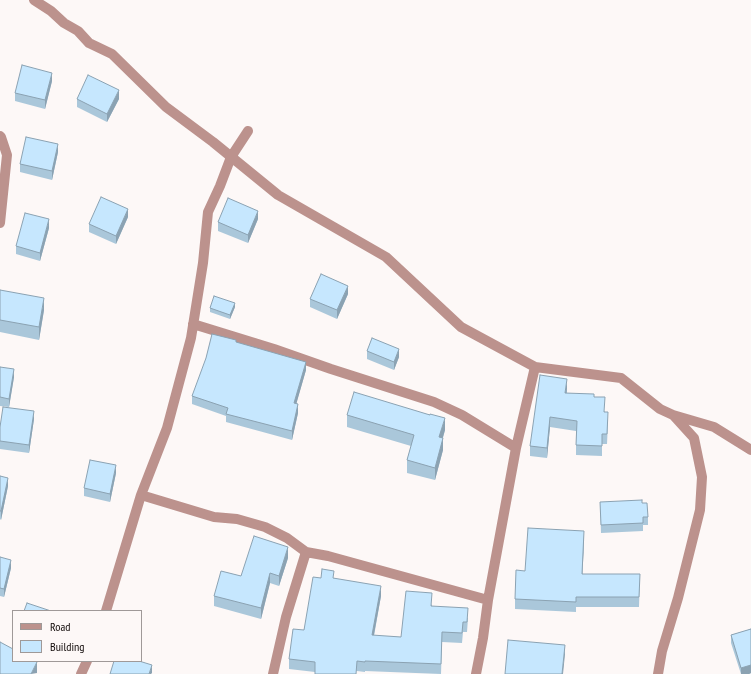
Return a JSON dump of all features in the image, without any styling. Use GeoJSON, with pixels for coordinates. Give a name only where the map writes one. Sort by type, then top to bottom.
{"type":"FeatureCollection","features":[{"type":"Feature","properties":{"kind":"street"},"geometry":{"type":"LineString","coordinates":[[34,0],[51,11],[64,23],[78,30],[89,43],[112,54],[166,107],[278,194],[386,257],[461,327],[535,367],[621,378],[660,409],[674,415],[714,427],[751,450]]}},
{"type":"Feature","properties":{"kind":"street"},"geometry":{"type":"LineString","coordinates":[[106,610],[141,495],[167,428],[191,338],[203,263],[208,212],[220,186],[231,156],[248,131]]}},
{"type":"Feature","properties":{"kind":"street"},"geometry":{"type":"LineString","coordinates":[[0,136],[7,154],[0,223]]}},
{"type":"Feature","properties":{"kind":"street"},"geometry":{"type":"LineString","coordinates":[[193,324],[434,402],[462,415],[516,448]]}},
{"type":"Feature","properties":{"kind":"street"},"geometry":{"type":"LineString","coordinates":[[476,674],[516,448],[535,367]]}},
{"type":"Feature","properties":{"kind":"street"},"geometry":{"type":"LineString","coordinates":[[658,674],[662,652],[678,598],[700,510],[702,477],[694,438],[674,415]]}},
{"type":"Feature","properties":{"kind":"street"},"geometry":{"type":"LineString","coordinates":[[141,495],[214,517],[237,519],[265,527],[287,538],[306,552],[328,556],[488,600]]}},
{"type":"Feature","properties":{"kind":"street"},"geometry":{"type":"LineString","coordinates":[[273,674],[286,617],[306,552]]}},
{"type":"Feature","properties":{"kind":"street"},"geometry":{"type":"LineString","coordinates":[[81,674],[87,662]]}},
{"type":"Feature","properties":{"kind":"building"},"geometry":{"type":"Polygon","coordinates":[[[22,65],[52,73],[45,100],[15,93],[22,65]]]}},
{"type":"Feature","properties":{"kind":"building"},"geometry":{"type":"Polygon","coordinates":[[[88,75],[119,90],[107,114],[77,99],[88,75]]]}},
{"type":"Feature","properties":{"kind":"building"},"geometry":{"type":"Polygon","coordinates":[[[26,137],[58,144],[52,171],[20,164],[26,137]]]}},
{"type":"Feature","properties":{"kind":"building"},"geometry":{"type":"Polygon","coordinates":[[[101,197],[128,209],[116,236],[89,224],[101,197]]]}},
{"type":"Feature","properties":{"kind":"building"},"geometry":{"type":"Polygon","coordinates":[[[228,198],[258,211],[248,235],[218,222],[228,198]]]}},
{"type":"Feature","properties":{"kind":"building"},"geometry":{"type":"Polygon","coordinates":[[[25,213],[49,219],[40,253],[16,246],[25,213]]]}},
{"type":"Feature","properties":{"kind":"building"},"geometry":{"type":"Polygon","coordinates":[[[321,274],[348,286],[337,310],[310,299],[321,274]]]}},
{"type":"Feature","properties":{"kind":"building"},"geometry":{"type":"Polygon","coordinates":[[[0,290],[44,298],[39,327],[0,320],[0,290]]]}},
{"type":"Feature","properties":{"kind":"building"},"geometry":{"type":"Polygon","coordinates":[[[214,296],[235,303],[230,315],[210,308],[214,296]]]}},
{"type":"Feature","properties":{"kind":"building"},"geometry":{"type":"Polygon","coordinates":[[[212,334],[306,362],[294,403],[298,404],[292,431],[226,414],[228,408],[192,396],[206,358],[212,334]]]}},
{"type":"Feature","properties":{"kind":"building"},"geometry":{"type":"Polygon","coordinates":[[[372,338],[399,349],[394,362],[367,351],[372,338]]]}},
{"type":"Feature","properties":{"kind":"building"},"geometry":{"type":"Polygon","coordinates":[[[0,367],[14,369],[9,399],[0,397],[0,367]]]}},
{"type":"Feature","properties":{"kind":"building"},"geometry":{"type":"Polygon","coordinates":[[[540,375],[567,379],[565,393],[594,394],[594,397],[605,397],[604,412],[608,412],[607,434],[602,434],[602,446],[576,445],[577,421],[550,417],[547,448],[530,446],[540,375]]]}},
{"type":"Feature","properties":{"kind":"building"},"geometry":{"type":"Polygon","coordinates":[[[354,392],[430,415],[445,418],[439,437],[443,438],[435,468],[407,460],[414,435],[347,415],[354,392]]]}},
{"type":"Feature","properties":{"kind":"building"},"geometry":{"type":"Polygon","coordinates":[[[3,407],[34,411],[29,445],[0,441],[0,427],[3,407]]]}},
{"type":"Feature","properties":{"kind":"building"},"geometry":{"type":"Polygon","coordinates":[[[90,460],[116,465],[110,494],[84,488],[90,460]]]}},
{"type":"Feature","properties":{"kind":"building"},"geometry":{"type":"Polygon","coordinates":[[[0,476],[8,478],[1,511],[0,511],[0,476]]]}},
{"type":"Feature","properties":{"kind":"building"},"geometry":{"type":"Polygon","coordinates":[[[642,500],[642,503],[647,503],[648,517],[643,517],[643,523],[601,525],[600,502],[642,500]]]}},
{"type":"Feature","properties":{"kind":"building"},"geometry":{"type":"Polygon","coordinates":[[[528,528],[584,531],[582,574],[640,574],[639,597],[576,597],[576,602],[515,599],[516,570],[525,571],[528,528]]]}},
{"type":"Feature","properties":{"kind":"building"},"geometry":{"type":"Polygon","coordinates":[[[254,536],[288,547],[279,576],[270,573],[261,608],[214,596],[221,571],[241,576],[254,536]]]}},
{"type":"Feature","properties":{"kind":"building"},"geometry":{"type":"Polygon","coordinates":[[[0,557],[11,560],[4,589],[0,588],[0,557]]]}},
{"type":"Feature","properties":{"kind":"building"},"geometry":{"type":"Polygon","coordinates":[[[322,569],[334,571],[333,578],[381,586],[372,635],[401,637],[406,591],[432,593],[431,606],[468,608],[467,622],[463,622],[462,633],[442,632],[441,664],[357,661],[356,674],[315,674],[315,662],[289,659],[293,629],[304,630],[313,577],[321,578],[322,569]]]}},
{"type":"Feature","properties":{"kind":"building"},"geometry":{"type":"Polygon","coordinates":[[[27,603],[48,610],[24,610],[27,603]]]}},
{"type":"Feature","properties":{"kind":"building"},"geometry":{"type":"Polygon","coordinates":[[[751,629],[751,665],[741,668],[731,635],[751,629]]]}},
{"type":"Feature","properties":{"kind":"building"},"geometry":{"type":"Polygon","coordinates":[[[508,640],[565,645],[562,674],[505,674],[508,640]]]}},
{"type":"Feature","properties":{"kind":"building"},"geometry":{"type":"Polygon","coordinates":[[[0,642],[12,648],[12,662],[37,662],[31,674],[0,674],[0,642]]]}},
{"type":"Feature","properties":{"kind":"building"},"geometry":{"type":"Polygon","coordinates":[[[114,662],[142,662],[152,665],[149,674],[110,674],[114,662]]]}}]}
